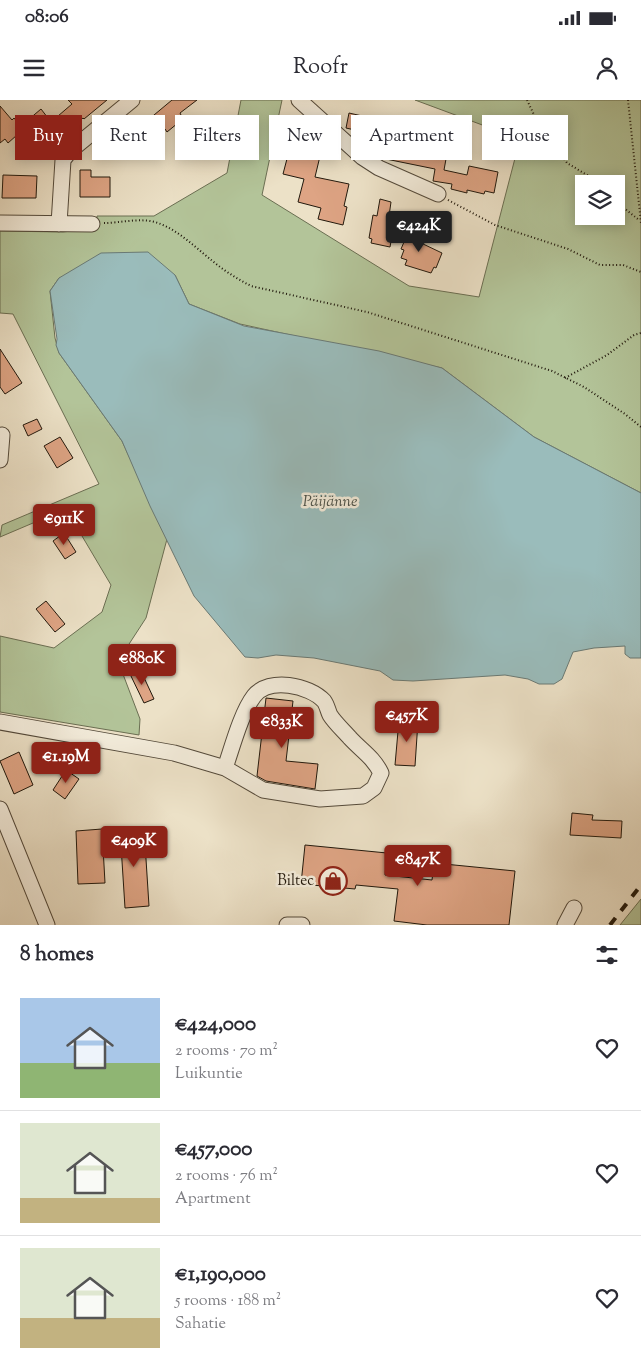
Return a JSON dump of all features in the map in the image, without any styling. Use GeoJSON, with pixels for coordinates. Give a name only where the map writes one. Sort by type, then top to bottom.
{"type":"FeatureCollection","features":[{"type":"Feature","properties":{"kind":"street"},"geometry":{"type":"LineString","coordinates":[[59,224],[63,160],[70,151],[131,100]]}},
{"type":"Feature","properties":{"kind":"street"},"geometry":{"type":"LineString","coordinates":[[299,100],[362,157],[378,168],[438,194]]}},
{"type":"Feature","properties":{"kind":"street"},"geometry":{"type":"LineString","coordinates":[[0,223],[92,224]]}},
{"type":"Feature","properties":{"kind":"street"},"geometry":{"type":"LineString","coordinates":[[0,460],[2,435]]}},
{"type":"Feature","properties":{"kind":"street"},"geometry":{"type":"LineString","coordinates":[[0,722],[174,753],[225,768],[263,790],[320,799],[363,796],[374,788],[381,773],[374,760],[350,738],[331,716],[324,701],[292,685],[269,686],[254,695],[245,712],[225,768]]}},
{"type":"Feature","properties":{"kind":"street"},"geometry":{"type":"LineString","coordinates":[[0,808],[47,925]]}},
{"type":"Feature","properties":{"kind":"street"},"geometry":{"type":"LineString","coordinates":[[564,925],[574,908]]}},
{"type":"Feature","properties":{"kind":"street"},"geometry":{"type":"LineString","coordinates":[[287,925],[302,925]]}},
{"type":"Feature","properties":{"kind":"path"},"geometry":{"type":"LineString","coordinates":[[527,100],[536,119],[567,162],[588,175]]}},
{"type":"Feature","properties":{"kind":"path"},"geometry":{"type":"LineString","coordinates":[[628,100],[641,222]]}},
{"type":"Feature","properties":{"kind":"path"},"geometry":{"type":"LineString","coordinates":[[438,194],[495,225],[568,249],[600,264],[623,265],[641,272]]}},
{"type":"Feature","properties":{"kind":"path"},"geometry":{"type":"LineString","coordinates":[[625,209],[641,222]]}},
{"type":"Feature","properties":{"kind":"path"},"geometry":{"type":"LineString","coordinates":[[92,224],[157,222],[192,243],[222,268],[251,286],[367,312],[552,371],[592,392],[641,427]]}},
{"type":"Feature","properties":{"kind":"path"},"geometry":{"type":"LineString","coordinates":[[565,378],[607,355],[634,335],[641,333]]}},
{"type":"Feature","properties":{"kind":"green space"},"geometry":{"type":"Polygon","coordinates":[[[241,100],[282,100],[279,115],[269,115],[269,160],[262,195],[409,286],[479,297],[515,160],[568,160],[568,115],[482,115],[482,125],[472,121],[472,115],[455,115],[415,100],[641,100],[641,493],[534,437],[442,368],[240,324],[189,304],[175,275],[59,278],[50,291],[55,338],[59,353],[122,441],[167,539],[146,618],[118,661],[140,719],[139,735],[0,712],[0,636],[54,648],[102,612],[111,585],[66,509],[0,537],[2,525],[99,484],[13,314],[0,313],[0,231],[63,232],[96,228],[97,216],[154,216],[227,173],[229,160],[259,160],[259,115],[238,115],[241,100]]]}},
{"type":"Feature","properties":{"kind":"green space"},"geometry":{"type":"Polygon","coordinates":[[[641,899],[641,925],[620,925],[641,899]]]}},
{"type":"Feature","properties":{"kind":"water","name":"Päijänne"},"geometry":{"type":"Polygon","coordinates":[[[148,252],[175,275],[189,304],[244,326],[379,351],[442,368],[534,437],[641,493],[641,658],[630,658],[625,654],[625,646],[594,648],[573,652],[562,679],[554,684],[539,684],[528,679],[505,675],[413,681],[393,680],[380,671],[314,658],[276,655],[258,658],[245,657],[194,596],[150,506],[122,441],[59,353],[56,345],[57,339],[50,291],[59,278],[101,253],[148,252]]]}},
{"type":"Feature","properties":{"kind":"building"},"geometry":{"type":"Polygon","coordinates":[[[68,100],[107,100],[84,119],[82,119],[82,115],[59,115],[72,104],[68,100]]]}},
{"type":"Feature","properties":{"kind":"building"},"geometry":{"type":"Polygon","coordinates":[[[172,100],[197,100],[180,113],[181,115],[175,115],[175,125],[167,132],[165,129],[165,115],[154,115],[172,100]]]}},
{"type":"Feature","properties":{"kind":"building"},"geometry":{"type":"Polygon","coordinates":[[[0,106],[12,120],[14,118],[15,137],[8,143],[5,139],[0,143],[0,106]]]}},
{"type":"Feature","properties":{"kind":"building"},"geometry":{"type":"Polygon","coordinates":[[[41,109],[46,115],[34,115],[41,109]]]}},
{"type":"Feature","properties":{"kind":"building"},"geometry":{"type":"Polygon","coordinates":[[[349,113],[358,115],[351,115],[351,129],[346,128],[349,113]]]}},
{"type":"Feature","properties":{"kind":"building"},"geometry":{"type":"Polygon","coordinates":[[[287,160],[319,160],[315,177],[349,184],[344,206],[347,207],[343,225],[318,219],[321,208],[298,202],[304,179],[283,174],[287,160]]]}},
{"type":"Feature","properties":{"kind":"building"},"geometry":{"type":"Polygon","coordinates":[[[391,160],[446,160],[444,170],[467,175],[469,166],[498,172],[494,193],[485,191],[484,194],[467,190],[467,193],[451,189],[452,184],[433,181],[435,169],[391,160]]]}},
{"type":"Feature","properties":{"kind":"building"},"geometry":{"type":"Polygon","coordinates":[[[80,170],[91,170],[91,177],[110,177],[110,197],[80,197],[80,170]]]}},
{"type":"Feature","properties":{"kind":"building"},"geometry":{"type":"Polygon","coordinates":[[[3,175],[37,176],[36,198],[2,198],[3,175]]]}},
{"type":"Feature","properties":{"kind":"building"},"geometry":{"type":"Polygon","coordinates":[[[380,199],[391,202],[389,216],[393,217],[392,224],[394,224],[390,247],[371,243],[372,239],[369,238],[373,215],[377,216],[380,199]]]}},
{"type":"Feature","properties":{"kind":"building"},"geometry":{"type":"Polygon","coordinates":[[[410,228],[425,234],[421,243],[442,253],[436,268],[434,267],[431,273],[405,265],[407,260],[401,258],[404,250],[401,249],[410,228]]]}},
{"type":"Feature","properties":{"kind":"building"},"geometry":{"type":"Polygon","coordinates":[[[0,349],[22,383],[5,394],[0,387],[0,349]]]}},
{"type":"Feature","properties":{"kind":"building"},"geometry":{"type":"Polygon","coordinates":[[[37,419],[42,429],[28,436],[23,425],[37,419]]]}},
{"type":"Feature","properties":{"kind":"building"},"geometry":{"type":"Polygon","coordinates":[[[60,437],[73,458],[57,468],[44,446],[60,437]]]}},
{"type":"Feature","properties":{"kind":"building"},"geometry":{"type":"Polygon","coordinates":[[[64,533],[76,552],[65,559],[53,541],[64,533]]]}},
{"type":"Feature","properties":{"kind":"building"},"geometry":{"type":"Polygon","coordinates":[[[46,601],[65,624],[55,632],[36,609],[46,601]]]}},
{"type":"Feature","properties":{"kind":"building"},"geometry":{"type":"Polygon","coordinates":[[[140,669],[154,699],[144,703],[130,674],[140,669]]]}},
{"type":"Feature","properties":{"kind":"building"},"geometry":{"type":"Polygon","coordinates":[[[266,698],[293,701],[286,761],[318,764],[315,789],[266,781],[257,776],[266,698]]]}},
{"type":"Feature","properties":{"kind":"building"},"geometry":{"type":"Polygon","coordinates":[[[399,720],[418,721],[415,766],[395,765],[399,720]]]}},
{"type":"Feature","properties":{"kind":"building"},"geometry":{"type":"Polygon","coordinates":[[[19,752],[33,785],[14,794],[0,761],[19,752]]]}},
{"type":"Feature","properties":{"kind":"building"},"geometry":{"type":"Polygon","coordinates":[[[66,770],[79,779],[65,799],[53,790],[66,770]]]}},
{"type":"Feature","properties":{"kind":"building"},"geometry":{"type":"Polygon","coordinates":[[[572,813],[593,815],[592,820],[622,821],[621,838],[570,835],[572,813]]]}},
{"type":"Feature","properties":{"kind":"building"},"geometry":{"type":"Polygon","coordinates":[[[144,828],[149,906],[125,908],[120,830],[144,828]]]}},
{"type":"Feature","properties":{"kind":"building"},"geometry":{"type":"Polygon","coordinates":[[[102,829],[105,883],[78,884],[76,831],[102,829]]]}},
{"type":"Feature","properties":{"kind":"building"},"geometry":{"type":"Polygon","coordinates":[[[305,845],[387,853],[385,875],[432,880],[434,863],[515,871],[509,925],[427,925],[394,921],[398,889],[356,885],[355,889],[301,884],[305,845]]]}},
{"type":"Feature","properties":{"kind":"railway"},"geometry":{"type":"LineString","coordinates":[[610,925],[641,885]]}},
{"type":"Feature","properties":{"kind":"place","name":"Biltec"},"geometry":{"type":"Point","coordinates":[333,881]}}]}
